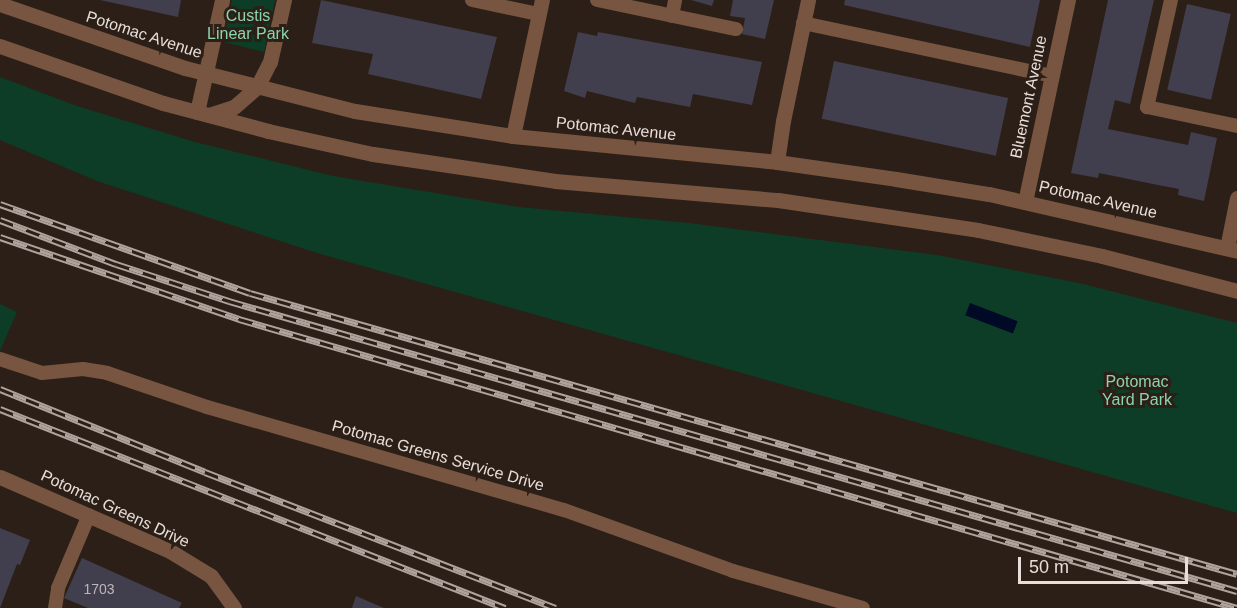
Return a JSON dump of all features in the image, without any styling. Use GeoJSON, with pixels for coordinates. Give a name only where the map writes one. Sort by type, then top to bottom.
{"type":"FeatureCollection","features":[{"type":"Feature","properties":{"kind":"street"},"geometry":{"type":"LineString","coordinates":[[203,113],[206,74],[222,0]]}},
{"type":"Feature","properties":{"kind":"street"},"geometry":{"type":"LineString","coordinates":[[203,113],[234,107],[257,87],[270,62],[284,0]]}},
{"type":"Feature","properties":{"kind":"street"},"geometry":{"type":"LineString","coordinates":[[777,162],[808,0]]}},
{"type":"Feature","properties":{"kind":"street","name":"Bluemont Avenue"},"geometry":{"type":"LineString","coordinates":[[1025,202],[1068,0]]}},
{"type":"Feature","properties":{"kind":"street","name":"Potomac Avenue"},"geometry":{"type":"LineString","coordinates":[[0,4],[100,41],[206,74],[366,113],[513,136],[777,162],[931,184],[1025,202],[1232,250]]}},
{"type":"Feature","properties":{"kind":"street"},"geometry":{"type":"LineString","coordinates":[[513,136],[540,7]]}},
{"type":"Feature","properties":{"kind":"street"},"geometry":{"type":"LineString","coordinates":[[0,46],[62,69],[203,113],[318,142],[445,166],[555,181],[778,200],[978,230],[1102,256],[1237,291]]}},
{"type":"Feature","properties":{"kind":"street"},"geometry":{"type":"LineString","coordinates":[[1232,250],[1237,198]]}},
{"type":"Feature","properties":{"kind":"street","name":"Potomac Greens Drive"},"geometry":{"type":"LineString","coordinates":[[0,477],[170,550],[210,576],[234,608]]}},
{"type":"Feature","properties":{"kind":"lane"},"geometry":{"type":"LineString","coordinates":[[472,0],[540,7]]}},
{"type":"Feature","properties":{"kind":"lane"},"geometry":{"type":"LineString","coordinates":[[597,0],[736,29]]}},
{"type":"Feature","properties":{"kind":"lane"},"geometry":{"type":"LineString","coordinates":[[672,16],[675,0]]}},
{"type":"Feature","properties":{"kind":"lane"},"geometry":{"type":"LineString","coordinates":[[1171,0],[1148,108],[1237,126]]}},
{"type":"Feature","properties":{"kind":"lane"},"geometry":{"type":"LineString","coordinates":[[803,23],[1052,76]]}},
{"type":"Feature","properties":{"kind":"lane","name":"Potomac Greens Service Drive"},"geometry":{"type":"LineString","coordinates":[[0,359],[42,373],[83,369],[107,373],[207,407],[564,510],[733,571],[863,608]]}},
{"type":"Feature","properties":{"kind":"lane"},"geometry":{"type":"LineString","coordinates":[[56,608],[58,588],[89,515]]}},
{"type":"Feature","properties":{"kind":"green space","name":"Custis Linear Park"},"geometry":{"type":"Polygon","coordinates":[[[232,0],[275,0],[264,52],[223,42],[232,0]]]}},
{"type":"Feature","properties":{"kind":"green space","name":"Potomac Yard Park"},"geometry":{"type":"Polygon","coordinates":[[[0,77],[77,106],[195,142],[333,176],[519,207],[689,223],[937,255],[1079,283],[1237,323],[1237,513],[317,253],[97,181],[0,140],[0,77]]]}},
{"type":"Feature","properties":{"kind":"green space"},"geometry":{"type":"Polygon","coordinates":[[[0,304],[17,312],[0,351],[0,304]]]}},
{"type":"Feature","properties":{"kind":"water"},"geometry":{"type":"Polygon","coordinates":[[[970,303],[1018,321],[1013,333],[965,315],[970,303]]]}},
{"type":"Feature","properties":{"kind":"building"},"geometry":{"type":"Polygon","coordinates":[[[100,0],[181,0],[178,17],[100,0]]]}},
{"type":"Feature","properties":{"kind":"building"},"geometry":{"type":"Polygon","coordinates":[[[321,0],[497,37],[481,99],[368,74],[373,54],[312,43],[321,0]]]}},
{"type":"Feature","properties":{"kind":"building"},"geometry":{"type":"Polygon","coordinates":[[[691,0],[714,0],[712,6],[691,0]]]}},
{"type":"Feature","properties":{"kind":"building"},"geometry":{"type":"Polygon","coordinates":[[[733,0],[774,0],[765,39],[742,34],[745,18],[730,16],[733,0]]]}},
{"type":"Feature","properties":{"kind":"building"},"geometry":{"type":"Polygon","coordinates":[[[845,0],[1040,0],[1030,47],[844,5],[845,0]]]}},
{"type":"Feature","properties":{"kind":"building"},"geometry":{"type":"Polygon","coordinates":[[[1108,0],[1154,0],[1130,104],[1115,100],[1108,129],[1188,145],[1191,132],[1217,138],[1204,201],[1178,195],[1179,189],[1099,173],[1098,178],[1071,173],[1108,0]]]}},
{"type":"Feature","properties":{"kind":"building"},"geometry":{"type":"Polygon","coordinates":[[[1187,4],[1231,14],[1211,100],[1167,90],[1187,4]]]}},
{"type":"Feature","properties":{"kind":"building"},"geometry":{"type":"Polygon","coordinates":[[[578,32],[597,36],[598,32],[762,62],[752,105],[693,94],[690,107],[637,97],[635,103],[587,91],[585,98],[564,91],[578,32]]]}},
{"type":"Feature","properties":{"kind":"building"},"geometry":{"type":"Polygon","coordinates":[[[834,61],[1008,98],[996,156],[822,119],[834,61]]]}},
{"type":"Feature","properties":{"kind":"building"},"geometry":{"type":"Polygon","coordinates":[[[0,528],[30,540],[20,565],[17,564],[0,608],[0,528]]]}},
{"type":"Feature","properties":{"kind":"building"},"geometry":{"type":"Polygon","coordinates":[[[82,558],[182,603],[179,608],[88,608],[64,598],[82,558]]]}},
{"type":"Feature","properties":{"kind":"building"},"geometry":{"type":"Polygon","coordinates":[[[356,596],[384,608],[352,608],[356,596]]]}},
{"type":"Feature","properties":{"kind":"railway"},"geometry":{"type":"LineString","coordinates":[[0,204],[250,293],[1237,574]]}},
{"type":"Feature","properties":{"kind":"railway"},"geometry":{"type":"LineString","coordinates":[[0,220],[116,264],[229,301],[1237,591]]}},
{"type":"Feature","properties":{"kind":"railway"},"geometry":{"type":"LineString","coordinates":[[0,237],[239,319],[1237,608]]}},
{"type":"Feature","properties":{"kind":"railway"},"geometry":{"type":"LineString","coordinates":[[0,389],[205,472],[556,608]]}},
{"type":"Feature","properties":{"kind":"railway"},"geometry":{"type":"LineString","coordinates":[[0,409],[505,608]]}}]}
